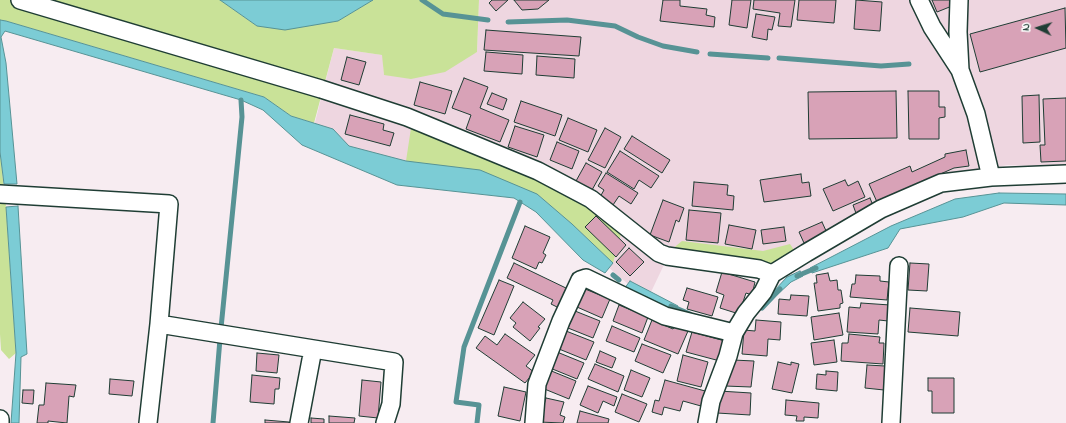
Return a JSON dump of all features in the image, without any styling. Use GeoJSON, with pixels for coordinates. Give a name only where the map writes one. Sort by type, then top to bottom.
{"type":"FeatureCollection","features":[{"type":"Feature","properties":{"kind":"street"},"geometry":{"type":"LineString","coordinates":[[20,0],[321,89],[407,117],[538,171],[592,199],[659,253],[667,256],[759,269],[772,274]]}},
{"type":"Feature","properties":{"kind":"street"},"geometry":{"type":"LineString","coordinates":[[919,0],[932,27],[960,70],[976,114],[991,177]]}},
{"type":"Feature","properties":{"kind":"street"},"geometry":{"type":"LineString","coordinates":[[959,0],[958,32],[960,70]]}},
{"type":"Feature","properties":{"kind":"street"},"geometry":{"type":"LineString","coordinates":[[707,423],[711,401],[728,356],[734,333],[746,313],[763,292],[772,274],[881,210],[941,183],[991,177],[1066,174]]}},
{"type":"Feature","properties":{"kind":"street"},"geometry":{"type":"LineString","coordinates":[[0,194],[169,204],[159,324],[148,423]]}},
{"type":"Feature","properties":{"kind":"street"},"geometry":{"type":"LineString","coordinates":[[891,423],[899,266]]}},
{"type":"Feature","properties":{"kind":"street"},"geometry":{"type":"LineString","coordinates":[[534,423],[537,384],[561,321],[580,280],[586,278],[665,316],[734,333]]}},
{"type":"Feature","properties":{"kind":"street"},"geometry":{"type":"LineString","coordinates":[[159,324],[394,362],[391,404],[385,423]]}},
{"type":"Feature","properties":{"kind":"street"},"geometry":{"type":"LineString","coordinates":[[299,423],[313,348]]}},
{"type":"Feature","properties":{"kind":"shaded area"},"geometry":{"type":"Polygon","coordinates":[[[479,0],[1066,0],[1066,167],[1007,165],[943,178],[774,266],[671,250],[651,292],[628,284],[521,193],[396,170],[313,130],[334,48],[383,55],[384,75],[477,52],[479,0]]]}},
{"type":"Feature","properties":{"kind":"green space"},"geometry":{"type":"Polygon","coordinates":[[[0,0],[220,0],[257,26],[338,21],[373,0],[479,0],[477,52],[445,72],[411,79],[384,75],[382,55],[334,48],[314,123],[291,116],[264,97],[0,20],[0,0]]]}},
{"type":"Feature","properties":{"kind":"green space"},"geometry":{"type":"Polygon","coordinates":[[[411,128],[535,175],[587,204],[621,234],[613,263],[572,224],[537,194],[406,161],[411,128]]]}},
{"type":"Feature","properties":{"kind":"green space"},"geometry":{"type":"Polygon","coordinates":[[[0,152],[6,207],[16,353],[9,359],[1,350],[0,334],[0,152]]]}},
{"type":"Feature","properties":{"kind":"green space"},"geometry":{"type":"Polygon","coordinates":[[[682,241],[763,251],[790,244],[796,253],[774,266],[671,250],[682,241]]]}},
{"type":"Feature","properties":{"kind":"water"},"geometry":{"type":"Polygon","coordinates":[[[220,0],[373,0],[338,21],[285,30],[257,26],[220,0]]]}},
{"type":"Feature","properties":{"kind":"water"},"geometry":{"type":"Polygon","coordinates":[[[0,20],[264,97],[291,116],[333,129],[349,146],[406,161],[480,170],[537,194],[572,224],[613,263],[605,273],[583,260],[536,212],[514,198],[397,185],[302,145],[263,110],[241,100],[5,31],[1,37],[6,63],[17,184],[4,184],[0,152],[0,20]]]}},
{"type":"Feature","properties":{"kind":"water"},"geometry":{"type":"Polygon","coordinates":[[[999,193],[1066,194],[1066,205],[1004,203],[963,217],[900,229],[888,248],[812,273],[810,268],[891,226],[955,199],[999,193]]]}},
{"type":"Feature","properties":{"kind":"water"},"geometry":{"type":"Polygon","coordinates":[[[18,206],[27,354],[21,357],[19,423],[11,423],[16,353],[6,207],[18,206]]]}},
{"type":"Feature","properties":{"kind":"water"},"geometry":{"type":"Polygon","coordinates":[[[800,271],[803,276],[791,282],[777,295],[773,292],[787,277],[800,271]]]}},
{"type":"Feature","properties":{"kind":"water"},"geometry":{"type":"Polygon","coordinates":[[[630,281],[678,306],[676,311],[624,289],[630,281]]]}},
{"type":"Feature","properties":{"kind":"building"},"geometry":{"type":"Polygon","coordinates":[[[492,0],[508,0],[496,11],[489,3],[492,0]]]}},
{"type":"Feature","properties":{"kind":"building"},"geometry":{"type":"Polygon","coordinates":[[[514,0],[549,0],[538,9],[522,10],[514,0]]]}},
{"type":"Feature","properties":{"kind":"building"},"geometry":{"type":"Polygon","coordinates":[[[663,0],[680,0],[680,6],[707,9],[706,15],[715,17],[714,27],[660,21],[663,0]]]}},
{"type":"Feature","properties":{"kind":"building"},"geometry":{"type":"Polygon","coordinates":[[[732,0],[751,0],[747,28],[729,25],[732,0]]]}},
{"type":"Feature","properties":{"kind":"building"},"geometry":{"type":"Polygon","coordinates":[[[754,0],[795,0],[791,27],[778,26],[780,13],[753,9],[754,0]]]}},
{"type":"Feature","properties":{"kind":"building"},"geometry":{"type":"Polygon","coordinates":[[[799,0],[836,0],[834,23],[797,20],[799,0]]]}},
{"type":"Feature","properties":{"kind":"building"},"geometry":{"type":"Polygon","coordinates":[[[856,0],[882,2],[880,31],[854,29],[856,0]]]}},
{"type":"Feature","properties":{"kind":"building"},"geometry":{"type":"Polygon","coordinates":[[[932,0],[950,0],[952,6],[937,12],[932,0]]]}},
{"type":"Feature","properties":{"kind":"building"},"geometry":{"type":"Polygon","coordinates":[[[1065,8],[1066,48],[980,72],[970,34],[1065,8]]]}},
{"type":"Feature","properties":{"kind":"building"},"geometry":{"type":"Polygon","coordinates":[[[756,14],[775,17],[772,30],[768,29],[767,40],[752,37],[756,14]]]}},
{"type":"Feature","properties":{"kind":"building"},"geometry":{"type":"Polygon","coordinates":[[[486,30],[581,37],[579,56],[484,50],[486,30]]]}},
{"type":"Feature","properties":{"kind":"building"},"geometry":{"type":"Polygon","coordinates":[[[486,52],[523,55],[522,74],[484,71],[486,52]]]}},
{"type":"Feature","properties":{"kind":"building"},"geometry":{"type":"Polygon","coordinates":[[[537,56],[575,59],[574,78],[536,75],[537,56]]]}},
{"type":"Feature","properties":{"kind":"building"},"geometry":{"type":"Polygon","coordinates":[[[347,57],[366,62],[359,85],[341,80],[347,57]]]}},
{"type":"Feature","properties":{"kind":"building"},"geometry":{"type":"Polygon","coordinates":[[[464,78],[488,87],[480,108],[509,120],[500,142],[466,129],[471,115],[452,108],[464,78]]]}},
{"type":"Feature","properties":{"kind":"building"},"geometry":{"type":"Polygon","coordinates":[[[420,82],[452,91],[445,114],[414,105],[420,82]]]}},
{"type":"Feature","properties":{"kind":"building"},"geometry":{"type":"Polygon","coordinates":[[[896,91],[897,138],[809,139],[808,92],[896,91]]]}},
{"type":"Feature","properties":{"kind":"building"},"geometry":{"type":"Polygon","coordinates":[[[908,91],[939,91],[939,107],[945,107],[945,117],[939,118],[939,139],[909,139],[908,91]]]}},
{"type":"Feature","properties":{"kind":"building"},"geometry":{"type":"Polygon","coordinates":[[[492,93],[507,99],[503,110],[487,104],[492,93]]]}},
{"type":"Feature","properties":{"kind":"building"},"geometry":{"type":"Polygon","coordinates":[[[1039,95],[1040,142],[1023,143],[1022,96],[1039,95]]]}},
{"type":"Feature","properties":{"kind":"building"},"geometry":{"type":"Polygon","coordinates":[[[1066,98],[1066,161],[1041,162],[1040,145],[1045,145],[1043,99],[1066,98]]]}},
{"type":"Feature","properties":{"kind":"building"},"geometry":{"type":"Polygon","coordinates":[[[521,101],[562,115],[555,136],[514,122],[521,101]]]}},
{"type":"Feature","properties":{"kind":"building"},"geometry":{"type":"Polygon","coordinates":[[[350,115],[384,124],[383,130],[394,133],[390,146],[345,134],[350,115]]]}},
{"type":"Feature","properties":{"kind":"building"},"geometry":{"type":"Polygon","coordinates":[[[568,118],[597,130],[588,152],[559,140],[568,118]]]}},
{"type":"Feature","properties":{"kind":"building"},"geometry":{"type":"Polygon","coordinates":[[[515,126],[544,135],[537,157],[508,147],[515,126]]]}},
{"type":"Feature","properties":{"kind":"building"},"geometry":{"type":"Polygon","coordinates":[[[605,128],[621,137],[605,168],[588,160],[605,128]]]}},
{"type":"Feature","properties":{"kind":"building"},"geometry":{"type":"Polygon","coordinates":[[[632,136],[670,160],[662,173],[624,149],[632,136]]]}},
{"type":"Feature","properties":{"kind":"building"},"geometry":{"type":"Polygon","coordinates":[[[557,142],[579,151],[572,169],[550,160],[557,142]]]}},
{"type":"Feature","properties":{"kind":"building"},"geometry":{"type":"Polygon","coordinates":[[[966,150],[969,166],[954,168],[877,202],[869,184],[910,166],[912,172],[945,157],[945,154],[966,150]]]}},
{"type":"Feature","properties":{"kind":"building"},"geometry":{"type":"Polygon","coordinates":[[[620,151],[659,176],[651,188],[639,180],[634,189],[607,172],[620,151]]]}},
{"type":"Feature","properties":{"kind":"building"},"geometry":{"type":"Polygon","coordinates":[[[586,163],[602,172],[592,190],[576,181],[586,163]]]}},
{"type":"Feature","properties":{"kind":"building"},"geometry":{"type":"Polygon","coordinates":[[[606,173],[638,193],[631,204],[619,196],[613,205],[600,197],[604,190],[598,186],[606,173]]]}},
{"type":"Feature","properties":{"kind":"building"},"geometry":{"type":"Polygon","coordinates":[[[801,174],[802,183],[809,182],[811,196],[764,202],[760,180],[801,174]]]}},
{"type":"Feature","properties":{"kind":"building"},"geometry":{"type":"Polygon","coordinates":[[[845,180],[848,186],[858,181],[865,197],[833,211],[823,189],[845,180]]]}},
{"type":"Feature","properties":{"kind":"building"},"geometry":{"type":"Polygon","coordinates":[[[694,182],[728,185],[727,195],[734,196],[733,210],[692,206],[694,182]]]}},
{"type":"Feature","properties":{"kind":"building"},"geometry":{"type":"Polygon","coordinates":[[[870,198],[874,208],[857,216],[853,205],[870,198]]]}},
{"type":"Feature","properties":{"kind":"building"},"geometry":{"type":"Polygon","coordinates":[[[663,200],[684,208],[679,222],[676,220],[669,242],[650,235],[663,200]]]}},
{"type":"Feature","properties":{"kind":"building"},"geometry":{"type":"Polygon","coordinates":[[[689,210],[721,213],[718,243],[686,240],[689,210]]]}},
{"type":"Feature","properties":{"kind":"building"},"geometry":{"type":"Polygon","coordinates":[[[596,216],[626,245],[616,257],[585,227],[596,216]]]}},
{"type":"Feature","properties":{"kind":"building"},"geometry":{"type":"Polygon","coordinates":[[[822,222],[827,233],[804,243],[799,232],[822,222]]]}},
{"type":"Feature","properties":{"kind":"building"},"geometry":{"type":"Polygon","coordinates":[[[729,225],[756,230],[752,249],[725,244],[729,225]]]}},
{"type":"Feature","properties":{"kind":"building"},"geometry":{"type":"Polygon","coordinates":[[[525,226],[550,237],[543,253],[546,255],[542,263],[539,262],[536,269],[512,258],[525,226]]]}},
{"type":"Feature","properties":{"kind":"building"},"geometry":{"type":"Polygon","coordinates":[[[784,227],[786,241],[763,244],[761,230],[784,227]]]}},
{"type":"Feature","properties":{"kind":"building"},"geometry":{"type":"Polygon","coordinates":[[[629,248],[644,262],[630,276],[616,262],[629,248]]]}},
{"type":"Feature","properties":{"kind":"building"},"geometry":{"type":"Polygon","coordinates":[[[514,263],[568,289],[559,308],[551,304],[553,300],[507,278],[514,263]]]}},
{"type":"Feature","properties":{"kind":"building"},"geometry":{"type":"Polygon","coordinates":[[[910,263],[929,264],[927,291],[908,290],[910,263]]]}},
{"type":"Feature","properties":{"kind":"building"},"geometry":{"type":"Polygon","coordinates":[[[722,272],[755,282],[752,295],[746,293],[739,314],[720,308],[724,295],[716,292],[722,272]]]}},
{"type":"Feature","properties":{"kind":"building"},"geometry":{"type":"Polygon","coordinates":[[[828,273],[830,281],[837,280],[838,290],[841,290],[843,303],[840,304],[840,308],[818,311],[814,283],[817,283],[816,275],[828,273]]]}},
{"type":"Feature","properties":{"kind":"building"},"geometry":{"type":"Polygon","coordinates":[[[856,275],[880,276],[880,281],[889,282],[887,300],[850,297],[852,284],[855,284],[856,275]]]}},
{"type":"Feature","properties":{"kind":"building"},"geometry":{"type":"Polygon","coordinates":[[[499,280],[514,286],[494,335],[478,328],[499,280]]]}},
{"type":"Feature","properties":{"kind":"building"},"geometry":{"type":"Polygon","coordinates":[[[687,288],[718,297],[712,316],[687,309],[689,302],[683,300],[687,288]]]}},
{"type":"Feature","properties":{"kind":"building"},"geometry":{"type":"Polygon","coordinates":[[[585,289],[610,299],[602,318],[577,307],[585,289]]]}},
{"type":"Feature","properties":{"kind":"building"},"geometry":{"type":"Polygon","coordinates":[[[791,295],[809,296],[807,316],[778,314],[779,299],[790,300],[791,295]]]}},
{"type":"Feature","properties":{"kind":"building"},"geometry":{"type":"Polygon","coordinates":[[[523,302],[545,319],[538,327],[540,328],[530,341],[513,327],[516,323],[510,318],[523,302]]]}},
{"type":"Feature","properties":{"kind":"building"},"geometry":{"type":"Polygon","coordinates":[[[861,303],[890,305],[888,321],[879,320],[878,334],[847,332],[849,307],[860,308],[861,303]]]}},
{"type":"Feature","properties":{"kind":"building"},"geometry":{"type":"Polygon","coordinates":[[[619,305],[648,317],[642,333],[613,321],[619,305]]]}},
{"type":"Feature","properties":{"kind":"building"},"geometry":{"type":"Polygon","coordinates":[[[910,308],[960,312],[958,336],[908,332],[910,308]]]}},
{"type":"Feature","properties":{"kind":"building"},"geometry":{"type":"Polygon","coordinates":[[[575,311],[600,321],[593,338],[568,328],[575,311]]]}},
{"type":"Feature","properties":{"kind":"building"},"geometry":{"type":"Polygon","coordinates":[[[839,313],[843,335],[814,340],[811,317],[839,313]]]}},
{"type":"Feature","properties":{"kind":"building"},"geometry":{"type":"Polygon","coordinates":[[[652,320],[673,329],[675,326],[688,331],[678,354],[644,340],[652,320]]]}},
{"type":"Feature","properties":{"kind":"building"},"geometry":{"type":"Polygon","coordinates":[[[756,320],[781,322],[780,340],[768,339],[767,356],[742,354],[744,330],[755,331],[756,320]]]}},
{"type":"Feature","properties":{"kind":"building"},"geometry":{"type":"Polygon","coordinates":[[[612,326],[640,338],[634,352],[606,341],[612,326]]]}},
{"type":"Feature","properties":{"kind":"building"},"geometry":{"type":"Polygon","coordinates":[[[566,331],[594,342],[586,360],[559,349],[566,331]]]}},
{"type":"Feature","properties":{"kind":"building"},"geometry":{"type":"Polygon","coordinates":[[[692,332],[725,341],[720,361],[686,352],[692,332]]]}},
{"type":"Feature","properties":{"kind":"building"},"geometry":{"type":"Polygon","coordinates":[[[505,334],[535,355],[526,366],[534,372],[525,383],[476,348],[485,336],[497,345],[505,334]]]}},
{"type":"Feature","properties":{"kind":"building"},"geometry":{"type":"Polygon","coordinates":[[[849,334],[880,337],[879,343],[884,343],[883,364],[841,361],[842,343],[848,343],[849,334]]]}},
{"type":"Feature","properties":{"kind":"building"},"geometry":{"type":"Polygon","coordinates":[[[834,340],[837,362],[814,365],[811,343],[834,340]]]}},
{"type":"Feature","properties":{"kind":"building"},"geometry":{"type":"Polygon","coordinates":[[[642,344],[671,355],[663,373],[635,361],[642,344]]]}},
{"type":"Feature","properties":{"kind":"building"},"geometry":{"type":"Polygon","coordinates":[[[600,351],[616,358],[612,368],[596,362],[600,351]]]}},
{"type":"Feature","properties":{"kind":"building"},"geometry":{"type":"Polygon","coordinates":[[[557,352],[584,363],[577,379],[550,368],[557,352]]]}},
{"type":"Feature","properties":{"kind":"building"},"geometry":{"type":"Polygon","coordinates":[[[257,353],[279,355],[277,373],[256,371],[257,353]]]}},
{"type":"Feature","properties":{"kind":"building"},"geometry":{"type":"Polygon","coordinates":[[[683,355],[708,362],[701,387],[677,381],[683,355]]]}},
{"type":"Feature","properties":{"kind":"building"},"geometry":{"type":"Polygon","coordinates":[[[733,360],[754,361],[751,387],[725,386],[733,360]]]}},
{"type":"Feature","properties":{"kind":"building"},"geometry":{"type":"Polygon","coordinates":[[[778,362],[791,365],[791,362],[799,364],[792,393],[772,389],[778,362]]]}},
{"type":"Feature","properties":{"kind":"building"},"geometry":{"type":"Polygon","coordinates":[[[595,364],[624,376],[618,392],[588,379],[595,364]]]}},
{"type":"Feature","properties":{"kind":"building"},"geometry":{"type":"Polygon","coordinates":[[[867,365],[885,366],[884,390],[865,388],[867,365]]]}},
{"type":"Feature","properties":{"kind":"building"},"geometry":{"type":"Polygon","coordinates":[[[549,370],[576,381],[569,399],[542,388],[549,370]]]}},
{"type":"Feature","properties":{"kind":"building"},"geometry":{"type":"Polygon","coordinates":[[[631,370],[650,378],[642,397],[624,390],[631,370]]]}},
{"type":"Feature","properties":{"kind":"building"},"geometry":{"type":"Polygon","coordinates":[[[826,371],[838,372],[837,391],[816,389],[817,374],[826,375],[826,371]]]}},
{"type":"Feature","properties":{"kind":"building"},"geometry":{"type":"Polygon","coordinates":[[[252,375],[280,378],[279,389],[275,389],[274,404],[250,402],[252,375]]]}},
{"type":"Feature","properties":{"kind":"building"},"geometry":{"type":"Polygon","coordinates":[[[928,378],[954,378],[954,413],[932,413],[932,391],[928,391],[928,378]]]}},
{"type":"Feature","properties":{"kind":"building"},"geometry":{"type":"Polygon","coordinates":[[[110,379],[134,381],[132,396],[109,394],[110,379]]]}},
{"type":"Feature","properties":{"kind":"building"},"geometry":{"type":"Polygon","coordinates":[[[362,380],[381,382],[378,418],[359,416],[362,380]]]}},
{"type":"Feature","properties":{"kind":"building"},"geometry":{"type":"Polygon","coordinates":[[[665,380],[705,391],[701,406],[683,401],[680,411],[664,407],[662,415],[652,412],[655,400],[659,401],[665,380]]]}},
{"type":"Feature","properties":{"kind":"building"},"geometry":{"type":"Polygon","coordinates":[[[46,383],[76,385],[74,397],[69,396],[67,423],[48,421],[48,423],[37,423],[39,405],[44,405],[46,383]]]}},
{"type":"Feature","properties":{"kind":"building"},"geometry":{"type":"Polygon","coordinates":[[[588,386],[617,397],[614,406],[603,401],[598,413],[580,405],[588,386]]]}},
{"type":"Feature","properties":{"kind":"building"},"geometry":{"type":"Polygon","coordinates":[[[504,387],[526,392],[520,421],[498,416],[504,387]]]}},
{"type":"Feature","properties":{"kind":"building"},"geometry":{"type":"Polygon","coordinates":[[[23,390],[34,390],[33,404],[22,403],[23,390]]]}},
{"type":"Feature","properties":{"kind":"building"},"geometry":{"type":"Polygon","coordinates":[[[719,391],[751,393],[750,415],[717,413],[719,391]]]}},
{"type":"Feature","properties":{"kind":"building"},"geometry":{"type":"Polygon","coordinates":[[[622,394],[647,404],[639,422],[615,412],[622,394]]]}},
{"type":"Feature","properties":{"kind":"building"},"geometry":{"type":"Polygon","coordinates":[[[546,398],[564,402],[560,415],[565,417],[563,423],[539,422],[546,398]]]}},
{"type":"Feature","properties":{"kind":"building"},"geometry":{"type":"Polygon","coordinates":[[[786,400],[819,403],[818,418],[804,417],[804,421],[796,421],[797,416],[785,415],[786,400]]]}},
{"type":"Feature","properties":{"kind":"building"},"geometry":{"type":"Polygon","coordinates":[[[580,411],[609,419],[608,423],[577,423],[580,411]]]}},
{"type":"Feature","properties":{"kind":"building"},"geometry":{"type":"Polygon","coordinates":[[[329,416],[355,418],[354,423],[329,423],[329,416]]]}},
{"type":"Feature","properties":{"kind":"building"},"geometry":{"type":"Polygon","coordinates":[[[311,418],[324,419],[324,423],[311,423],[311,418]]]}},
{"type":"Feature","properties":{"kind":"building"},"geometry":{"type":"Polygon","coordinates":[[[265,420],[289,422],[289,423],[265,423],[265,420]]]}},
{"type":"Feature","properties":{"kind":"waterway"},"geometry":{"type":"LineString","coordinates":[[422,0],[443,14],[488,20]]}},
{"type":"Feature","properties":{"kind":"waterway"},"geometry":{"type":"LineString","coordinates":[[508,22],[567,20],[615,26],[638,37],[663,46],[697,52]]}},
{"type":"Feature","properties":{"kind":"waterway"},"geometry":{"type":"LineString","coordinates":[[710,54],[768,58]]}},
{"type":"Feature","properties":{"kind":"waterway"},"geometry":{"type":"LineString","coordinates":[[779,58],[881,66],[909,64]]}},
{"type":"Feature","properties":{"kind":"waterway"},"geometry":{"type":"LineString","coordinates":[[221,328],[242,117],[241,100]]}},
{"type":"Feature","properties":{"kind":"waterway"},"geometry":{"type":"LineString","coordinates":[[477,423],[479,405],[456,402],[464,347],[520,202]]}},
{"type":"Feature","properties":{"kind":"waterway"},"geometry":{"type":"LineString","coordinates":[[797,276],[816,268]]}},
{"type":"Feature","properties":{"kind":"waterway"},"geometry":{"type":"LineString","coordinates":[[613,275],[619,280]]}},
{"type":"Feature","properties":{"kind":"waterway"},"geometry":{"type":"LineString","coordinates":[[762,308],[780,289]]}},
{"type":"Feature","properties":{"kind":"waterway"},"geometry":{"type":"LineString","coordinates":[[671,306],[690,314]]}},
{"type":"Feature","properties":{"kind":"waterway"},"geometry":{"type":"LineString","coordinates":[[213,423],[220,339]]}}]}
